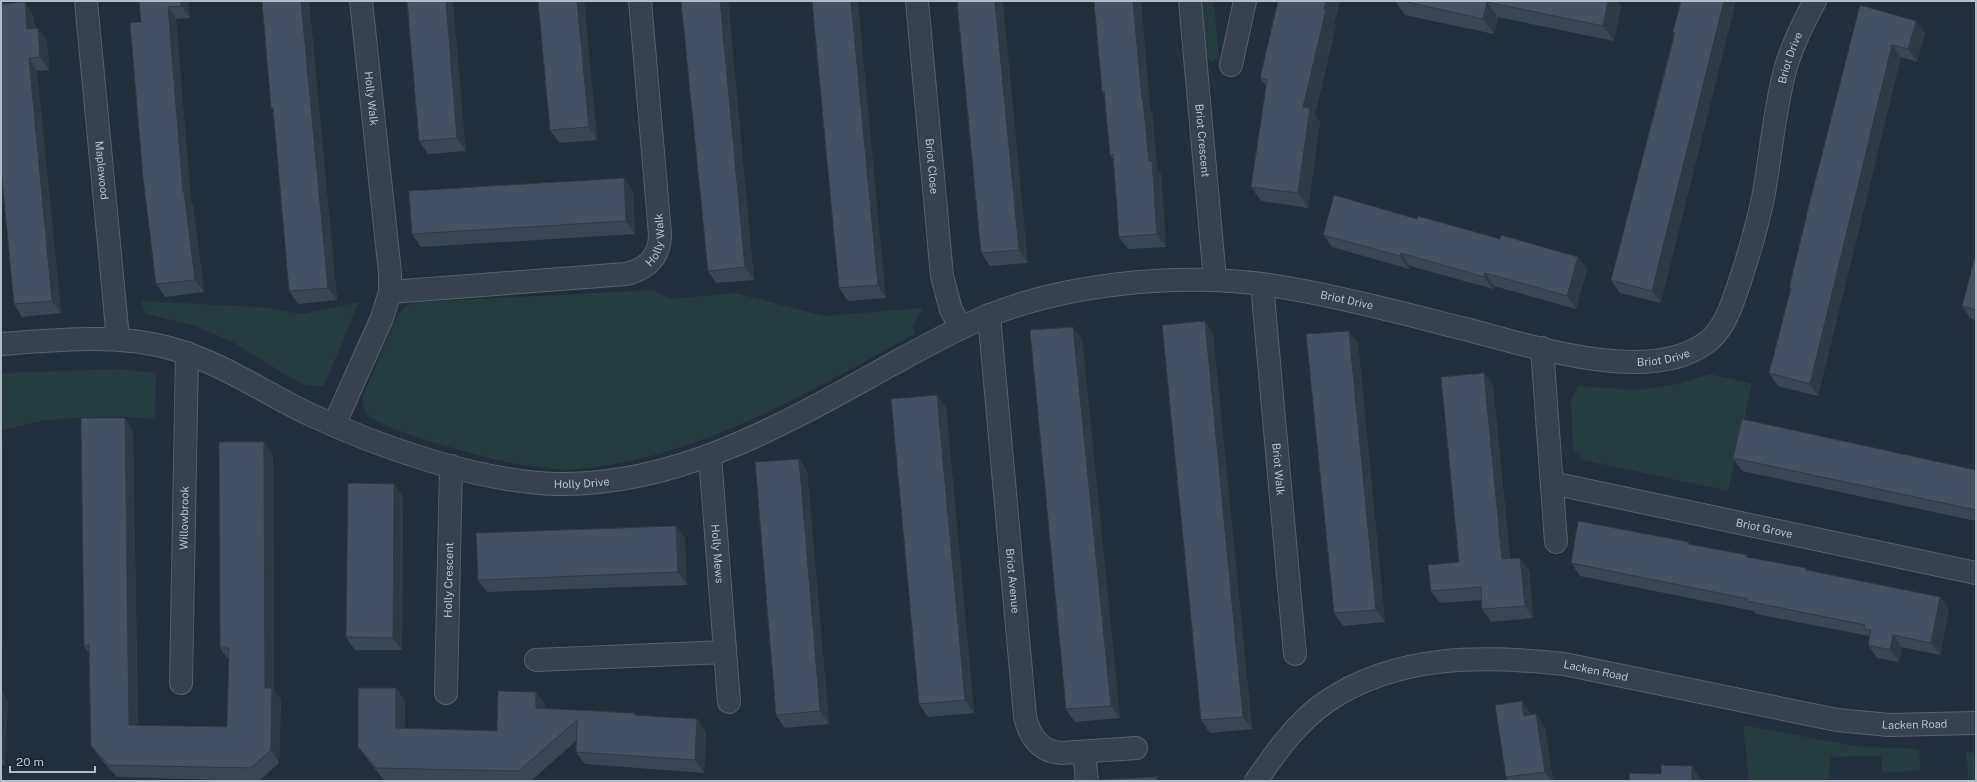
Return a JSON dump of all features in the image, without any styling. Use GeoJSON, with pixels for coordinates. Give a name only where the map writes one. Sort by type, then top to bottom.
{"type":"FeatureCollection","features":[{"type":"Feature","properties":{"kind":"street","name":"Maplewood"},"geometry":{"type":"LineString","coordinates":[[86,1],[118,339]]}},
{"type":"Feature","properties":{"kind":"street","name":"Holly Walk"},"geometry":{"type":"LineString","coordinates":[[334,425],[382,318],[390,292],[390,273],[361,1]]}},
{"type":"Feature","properties":{"kind":"street","name":"Holly Walk"},"geometry":{"type":"LineString","coordinates":[[390,292],[626,274],[644,267],[654,259],[659,247],[660,234],[640,1]]}},
{"type":"Feature","properties":{"kind":"street","name":"Briot Close"},"geometry":{"type":"LineString","coordinates":[[917,1],[942,276],[951,310],[961,328]]}},
{"type":"Feature","properties":{"kind":"street","name":"Briot Crescent"},"geometry":{"type":"LineString","coordinates":[[1190,1],[1215,280]]}},
{"type":"Feature","properties":{"kind":"street"},"geometry":{"type":"LineString","coordinates":[[1231,65],[1244,1]]}},
{"type":"Feature","properties":{"kind":"street","name":"Briot Drive"},"geometry":{"type":"LineString","coordinates":[[961,328],[989,315],[1045,297],[1093,288],[1155,281],[1215,280],[1262,284],[1333,297],[1542,348],[1600,360],[1645,361],[1681,355],[1707,343],[1715,335],[1728,315],[1755,232],[1762,201],[1777,106],[1786,66],[1794,42],[1815,1]]}},
{"type":"Feature","properties":{"kind":"street","name":"Briot Walk"},"geometry":{"type":"LineString","coordinates":[[1262,284],[1295,654]]}},
{"type":"Feature","properties":{"kind":"street","name":"Briot Avenue"},"geometry":{"type":"LineString","coordinates":[[989,315],[1026,722],[1031,735],[1042,748],[1057,753],[1136,748]]}},
{"type":"Feature","properties":{"kind":"street","name":"Holly Drive"},"geometry":{"type":"LineString","coordinates":[[1,344],[118,339],[151,343],[187,353],[233,373],[289,404],[334,425],[451,466],[533,483],[583,484],[636,477],[710,456],[776,427],[961,328]]}},
{"type":"Feature","properties":{"kind":"street"},"geometry":{"type":"LineString","coordinates":[[1542,348],[1556,542]]}},
{"type":"Feature","properties":{"kind":"street","name":"Willowbrook"},"geometry":{"type":"LineString","coordinates":[[181,683],[187,353]]}},
{"type":"Feature","properties":{"kind":"street","name":"Holly Mews"},"geometry":{"type":"LineString","coordinates":[[710,456],[729,702]]}},
{"type":"Feature","properties":{"kind":"street","name":"Holly Crescent"},"geometry":{"type":"LineString","coordinates":[[446,693],[451,466]]}},
{"type":"Feature","properties":{"kind":"street","name":"Briot Grove"},"geometry":{"type":"LineString","coordinates":[[1552,483],[1976,573]]}},
{"type":"Feature","properties":{"kind":"street"},"geometry":{"type":"LineString","coordinates":[[536,660],[725,652]]}},
{"type":"Feature","properties":{"kind":"street","name":"Lacken Road"},"geometry":{"type":"LineString","coordinates":[[1256,781],[1289,736],[1308,717],[1338,695],[1371,678],[1400,669],[1432,662],[1473,658],[1518,659],[1564,664],[1837,720],[1889,725],[1976,723]]}},
{"type":"Feature","properties":{"kind":"street"},"geometry":{"type":"LineString","coordinates":[[1084,752],[1087,781]]}},
{"type":"Feature","properties":{"kind":"green space"},"geometry":{"type":"Polygon","coordinates":[[[1202,1],[1214,1],[1219,58],[1211,62],[1206,56],[1202,1]]]}},
{"type":"Feature","properties":{"kind":"green space"},"geometry":{"type":"Polygon","coordinates":[[[653,290],[671,299],[735,293],[825,316],[923,308],[913,325],[915,334],[779,407],[708,438],[634,460],[594,468],[553,469],[523,465],[479,455],[435,443],[388,426],[378,422],[365,411],[362,398],[398,314],[408,305],[420,302],[653,290]]]}},
{"type":"Feature","properties":{"kind":"green space"},"geometry":{"type":"Polygon","coordinates":[[[141,301],[259,307],[302,314],[359,302],[324,386],[303,385],[234,343],[196,326],[146,314],[141,301]]]}},
{"type":"Feature","properties":{"kind":"green space"},"geometry":{"type":"Polygon","coordinates":[[[118,369],[156,373],[155,419],[112,416],[46,420],[1,430],[1,373],[118,369]]]}},
{"type":"Feature","properties":{"kind":"green space"},"geometry":{"type":"Polygon","coordinates":[[[1710,374],[1752,384],[1728,491],[1583,460],[1573,450],[1571,400],[1578,386],[1637,390],[1677,384],[1710,374]]]}},
{"type":"Feature","properties":{"kind":"green space"},"geometry":{"type":"Polygon","coordinates":[[[1743,725],[1855,746],[1919,749],[1921,770],[1882,773],[1881,756],[1831,757],[1828,777],[1825,781],[1749,781],[1743,725]]]}},
{"type":"Feature","properties":{"kind":"green space"},"geometry":{"type":"Polygon","coordinates":[[[1966,752],[1976,753],[1976,781],[1969,781],[1966,752]]]}},
{"type":"Feature","properties":{"kind":"building"},"geometry":{"type":"Polygon","coordinates":[[[139,1],[181,1],[181,6],[168,7],[183,192],[195,280],[156,284],[143,178],[130,23],[141,22],[139,1]]]}},
{"type":"Feature","properties":{"kind":"building"},"geometry":{"type":"Polygon","coordinates":[[[262,1],[301,1],[328,288],[289,291],[262,1]]]}},
{"type":"Feature","properties":{"kind":"building"},"geometry":{"type":"Polygon","coordinates":[[[407,1],[446,1],[457,138],[419,141],[407,1]]]}},
{"type":"Feature","properties":{"kind":"building"},"geometry":{"type":"Polygon","coordinates":[[[538,1],[577,1],[589,127],[550,130],[538,1]]]}},
{"type":"Feature","properties":{"kind":"building"},"geometry":{"type":"Polygon","coordinates":[[[681,1],[720,1],[745,267],[708,271],[681,1]]]}},
{"type":"Feature","properties":{"kind":"building"},"geometry":{"type":"Polygon","coordinates":[[[812,1],[851,1],[878,285],[839,288],[812,1]]]}},
{"type":"Feature","properties":{"kind":"building"},"geometry":{"type":"Polygon","coordinates":[[[957,1],[995,1],[1019,250],[981,253],[957,1]]]}},
{"type":"Feature","properties":{"kind":"building"},"geometry":{"type":"Polygon","coordinates":[[[1094,1],[1133,1],[1149,161],[1152,161],[1157,234],[1119,237],[1113,154],[1110,155],[1104,91],[1102,91],[1094,1]]]}},
{"type":"Feature","properties":{"kind":"building"},"geometry":{"type":"Polygon","coordinates":[[[1278,1],[1326,1],[1324,10],[1326,10],[1303,107],[1310,108],[1298,193],[1251,187],[1267,80],[1260,78],[1278,1]]]}},
{"type":"Feature","properties":{"kind":"building"},"geometry":{"type":"Polygon","coordinates":[[[1403,1],[1608,1],[1603,26],[1487,2],[1483,19],[1403,1]]]}},
{"type":"Feature","properties":{"kind":"building"},"geometry":{"type":"Polygon","coordinates":[[[1681,1],[1724,1],[1652,291],[1611,280],[1675,33],[1673,32],[1681,1]]]}},
{"type":"Feature","properties":{"kind":"building"},"geometry":{"type":"Polygon","coordinates":[[[25,2],[27,29],[38,28],[40,57],[29,58],[52,301],[14,304],[1,169],[1,4],[25,2]]]}},
{"type":"Feature","properties":{"kind":"building"},"geometry":{"type":"Polygon","coordinates":[[[1860,5],[1916,21],[1908,49],[1892,45],[1810,384],[1769,373],[1791,288],[1789,288],[1809,205],[1860,5]]]}},
{"type":"Feature","properties":{"kind":"building"},"geometry":{"type":"Polygon","coordinates":[[[624,178],[626,221],[412,234],[409,191],[624,178]]]}},
{"type":"Feature","properties":{"kind":"building"},"geometry":{"type":"Polygon","coordinates":[[[1334,195],[1417,219],[1418,216],[1500,239],[1501,235],[1578,257],[1567,296],[1485,273],[1484,277],[1401,253],[1400,256],[1323,235],[1334,195]]]}},
{"type":"Feature","properties":{"kind":"building"},"geometry":{"type":"Polygon","coordinates":[[[1976,253],[1976,310],[1962,306],[1976,253]]]}},
{"type":"Feature","properties":{"kind":"building"},"geometry":{"type":"Polygon","coordinates":[[[1205,321],[1243,717],[1201,720],[1162,325],[1205,321]]]}},
{"type":"Feature","properties":{"kind":"building"},"geometry":{"type":"Polygon","coordinates":[[[1073,327],[1111,706],[1066,709],[1030,330],[1073,327]]]}},
{"type":"Feature","properties":{"kind":"building"},"geometry":{"type":"Polygon","coordinates":[[[1349,331],[1376,610],[1334,613],[1306,334],[1349,331]]]}},
{"type":"Feature","properties":{"kind":"building"},"geometry":{"type":"Polygon","coordinates":[[[1484,373],[1502,559],[1520,558],[1525,606],[1482,609],[1481,587],[1431,591],[1428,565],[1459,562],[1441,377],[1484,373]]]}},
{"type":"Feature","properties":{"kind":"building"},"geometry":{"type":"Polygon","coordinates":[[[937,395],[965,700],[919,704],[891,399],[937,395]]]}},
{"type":"Feature","properties":{"kind":"building"},"geometry":{"type":"Polygon","coordinates":[[[81,418],[125,418],[129,725],[227,727],[229,648],[220,648],[219,442],[264,442],[265,688],[272,688],[271,750],[251,768],[109,765],[91,746],[89,645],[84,646],[81,418]]]}},
{"type":"Feature","properties":{"kind":"building"},"geometry":{"type":"Polygon","coordinates":[[[1742,419],[1976,470],[1976,510],[1733,458],[1742,419]]]}},
{"type":"Feature","properties":{"kind":"building"},"geometry":{"type":"Polygon","coordinates":[[[799,459],[820,711],[776,715],[755,462],[799,459]]]}},
{"type":"Feature","properties":{"kind":"building"},"geometry":{"type":"Polygon","coordinates":[[[348,483],[394,484],[393,638],[346,637],[348,483]]]}},
{"type":"Feature","properties":{"kind":"building"},"geometry":{"type":"Polygon","coordinates":[[[1578,521],[1689,542],[1688,544],[1806,568],[1806,570],[1940,597],[1931,643],[1893,635],[1890,650],[1868,645],[1871,630],[1864,629],[1865,625],[1747,601],[1748,599],[1571,563],[1578,521]]]}},
{"type":"Feature","properties":{"kind":"building"},"geometry":{"type":"Polygon","coordinates":[[[676,526],[678,572],[478,580],[476,533],[676,526]]]}},
{"type":"Feature","properties":{"kind":"building"},"geometry":{"type":"Polygon","coordinates":[[[358,688],[396,688],[396,728],[497,731],[498,691],[536,692],[536,708],[634,713],[634,715],[697,719],[695,760],[576,752],[577,720],[519,771],[376,768],[358,747],[358,688]]]}},
{"type":"Feature","properties":{"kind":"building"},"geometry":{"type":"Polygon","coordinates":[[[1522,701],[1524,716],[1536,714],[1545,772],[1506,777],[1495,705],[1522,701]]]}},
{"type":"Feature","properties":{"kind":"building"},"geometry":{"type":"Polygon","coordinates":[[[1661,765],[1692,766],[1692,781],[1629,781],[1630,773],[1661,774],[1661,765]]]}},
{"type":"Feature","properties":{"kind":"building"},"geometry":{"type":"Polygon","coordinates":[[[1157,777],[1157,781],[1091,781],[1091,780],[1157,777]]]}}]}
